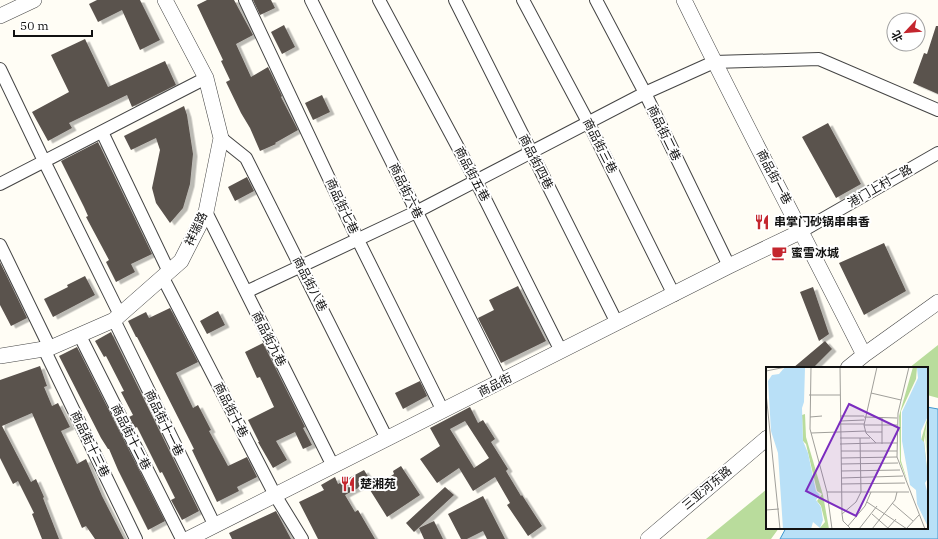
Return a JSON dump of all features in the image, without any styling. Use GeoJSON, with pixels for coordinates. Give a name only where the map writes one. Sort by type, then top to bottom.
{"type":"FeatureCollection","features":[{"type":"Feature","properties":{"kind":"street"},"geometry":{"type":"LineString","coordinates":[[0,16],[34,0]]}},
{"type":"Feature","properties":{"kind":"street","name":"祥瑞路"},"geometry":{"type":"LineString","coordinates":[[0,356],[47,349],[80,336],[117,318],[180,261],[206,212],[221,138],[206,78],[165,0]]}},
{"type":"Feature","properties":{"kind":"street","name":"商品街七巷"},"geometry":{"type":"LineString","coordinates":[[245,0],[358,240],[443,411]]}},
{"type":"Feature","properties":{"kind":"street","name":"商品街六巷"},"geometry":{"type":"LineString","coordinates":[[311,0],[501,381]]}},
{"type":"Feature","properties":{"kind":"street","name":"商品街五巷"},"geometry":{"type":"LineString","coordinates":[[379,0],[476,181],[561,351]]}},
{"type":"Feature","properties":{"kind":"street","name":"商品街四巷"},"geometry":{"type":"LineString","coordinates":[[454,0],[617,323]]}},
{"type":"Feature","properties":{"kind":"street","name":"商品街三巷"},"geometry":{"type":"LineString","coordinates":[[523,0],[588,122],[674,294]]}},
{"type":"Feature","properties":{"kind":"street","name":"商品街二巷"},"geometry":{"type":"LineString","coordinates":[[596,0],[645,93],[729,266]]}},
{"type":"Feature","properties":{"kind":"street","name":"商品街一巷"},"geometry":{"type":"LineString","coordinates":[[684,0],[714,62],[802,231],[864,355]]}},
{"type":"Feature","properties":{"kind":"street"},"geometry":{"type":"LineString","coordinates":[[246,292],[416,212],[645,93],[714,62],[819,59],[938,110]]}},
{"type":"Feature","properties":{"kind":"street","name":"商品街十一巷"},"geometry":{"type":"LineString","coordinates":[[0,68],[214,526]]}},
{"type":"Feature","properties":{"kind":"street"},"geometry":{"type":"LineString","coordinates":[[0,184],[206,78]]}},
{"type":"Feature","properties":{"kind":"street","name":"商品街十巷"},"geometry":{"type":"LineString","coordinates":[[102,132],[166,275],[275,495],[302,539]]}},
{"type":"Feature","properties":{"kind":"street","name":"商品街八巷"},"geometry":{"type":"LineString","coordinates":[[221,138],[246,158],[387,439]]}},
{"type":"Feature","properties":{"kind":"street","name":"港门上村一路"},"geometry":{"type":"LineString","coordinates":[[802,231],[938,153]]}},
{"type":"Feature","properties":{"kind":"street","name":"商品街九巷"},"geometry":{"type":"LineString","coordinates":[[206,212],[333,466]]}},
{"type":"Feature","properties":{"kind":"street","name":"商品街"},"geometry":{"type":"LineString","coordinates":[[188,539],[729,266],[802,231]]}},
{"type":"Feature","properties":{"kind":"street","name":"商品街十三巷"},"geometry":{"type":"LineString","coordinates":[[0,245],[136,539]]}},
{"type":"Feature","properties":{"kind":"street"},"geometry":{"type":"LineString","coordinates":[[849,367],[938,302]]}},
{"type":"Feature","properties":{"kind":"street","name":"商品街十二巷"},"geometry":{"type":"LineString","coordinates":[[80,336],[182,539]]}},
{"type":"Feature","properties":{"kind":"street","name":"三亚河东路"},"geometry":{"type":"LineString","coordinates":[[648,539],[766,439]]}},
{"type":"Feature","properties":{"kind":"green space"},"geometry":{"type":"Polygon","coordinates":[[[938,345],[938,398],[928,395],[928,367],[910,367],[938,345]]]}},
{"type":"Feature","properties":{"kind":"green space"},"geometry":{"type":"Polygon","coordinates":[[[766,490],[766,529],[778,529],[771,539],[706,539],[766,490]]]}},
{"type":"Feature","properties":{"kind":"water"},"geometry":{"type":"Polygon","coordinates":[[[928,407],[938,409],[938,539],[780,539],[785,529],[928,529],[928,407]]]}},
{"type":"Feature","properties":{"kind":"building"},"geometry":{"type":"Polygon","coordinates":[[[97,0],[140,0],[160,40],[140,50],[122,10],[98,22],[89,4],[97,0]]]}},
{"type":"Feature","properties":{"kind":"building"},"geometry":{"type":"Polygon","coordinates":[[[207,0],[234,0],[253,35],[236,44],[251,77],[268,67],[298,130],[275,143],[276,144],[260,151],[226,82],[230,80],[221,61],[223,60],[197,5],[207,0]]]}},
{"type":"Feature","properties":{"kind":"building"},"geometry":{"type":"Polygon","coordinates":[[[253,0],[271,0],[275,8],[260,15],[253,0]]]}},
{"type":"Feature","properties":{"kind":"building"},"geometry":{"type":"Polygon","coordinates":[[[284,25],[295,47],[282,54],[271,32],[284,25]]]}},
{"type":"Feature","properties":{"kind":"building"},"geometry":{"type":"Polygon","coordinates":[[[936,26],[938,26],[938,94],[913,83],[924,53],[927,54],[936,26]]]}},
{"type":"Feature","properties":{"kind":"building"},"geometry":{"type":"Polygon","coordinates":[[[85,39],[108,87],[165,61],[176,85],[132,107],[127,95],[69,123],[72,128],[48,141],[32,112],[69,92],[51,55],[85,39]]]}},
{"type":"Feature","properties":{"kind":"building"},"geometry":{"type":"Polygon","coordinates":[[[322,95],[330,112],[313,120],[305,103],[322,95]]]}},
{"type":"Feature","properties":{"kind":"building"},"geometry":{"type":"Polygon","coordinates":[[[184,106],[187,115],[193,154],[190,184],[183,208],[170,223],[156,203],[152,188],[160,150],[156,138],[131,150],[124,136],[184,106]]]}},
{"type":"Feature","properties":{"kind":"building"},"geometry":{"type":"Polygon","coordinates":[[[828,123],[861,184],[836,198],[802,137],[828,123]]]}},
{"type":"Feature","properties":{"kind":"building"},"geometry":{"type":"Polygon","coordinates":[[[98,142],[152,254],[131,264],[135,272],[116,282],[106,262],[109,260],[86,217],[88,216],[84,207],[61,161],[98,142]]]}},
{"type":"Feature","properties":{"kind":"building"},"geometry":{"type":"Polygon","coordinates":[[[247,177],[254,191],[235,201],[228,187],[247,177]]]}},
{"type":"Feature","properties":{"kind":"building"},"geometry":{"type":"Polygon","coordinates":[[[884,243],[906,291],[864,315],[839,263],[884,243]]]}},
{"type":"Feature","properties":{"kind":"building"},"geometry":{"type":"Polygon","coordinates":[[[0,262],[27,318],[11,326],[0,305],[0,262]]]}},
{"type":"Feature","properties":{"kind":"building"},"geometry":{"type":"Polygon","coordinates":[[[85,276],[95,295],[53,317],[44,299],[68,287],[67,285],[85,276]]]}},
{"type":"Feature","properties":{"kind":"building"},"geometry":{"type":"Polygon","coordinates":[[[518,286],[546,341],[501,363],[478,318],[494,310],[489,300],[518,286]]]}},
{"type":"Feature","properties":{"kind":"building"},"geometry":{"type":"Polygon","coordinates":[[[813,287],[829,334],[819,341],[800,292],[813,287]]]}},
{"type":"Feature","properties":{"kind":"building"},"geometry":{"type":"Polygon","coordinates":[[[170,308],[198,362],[176,373],[193,408],[198,405],[211,430],[209,431],[228,466],[247,457],[257,477],[237,487],[239,491],[217,502],[192,450],[194,449],[128,321],[146,312],[149,318],[170,308]]]}},
{"type":"Feature","properties":{"kind":"building"},"geometry":{"type":"Polygon","coordinates":[[[218,311],[225,325],[207,334],[200,321],[218,311]]]}},
{"type":"Feature","properties":{"kind":"building"},"geometry":{"type":"Polygon","coordinates":[[[111,332],[199,511],[182,520],[171,500],[175,498],[162,472],[160,473],[137,427],[135,428],[129,417],[133,415],[121,392],[124,391],[106,356],[104,357],[95,341],[111,332]]]}},
{"type":"Feature","properties":{"kind":"building"},"geometry":{"type":"Polygon","coordinates":[[[825,341],[832,349],[814,367],[794,367],[825,341]]]}},
{"type":"Feature","properties":{"kind":"building"},"geometry":{"type":"Polygon","coordinates":[[[263,343],[305,427],[303,428],[312,445],[303,449],[295,432],[276,441],[287,460],[273,468],[258,442],[248,420],[274,407],[260,377],[257,378],[245,352],[263,343]]]}},
{"type":"Feature","properties":{"kind":"building"},"geometry":{"type":"Polygon","coordinates":[[[77,347],[165,521],[148,530],[109,449],[101,438],[59,356],[77,347]]]}},
{"type":"Feature","properties":{"kind":"building"},"geometry":{"type":"Polygon","coordinates":[[[40,366],[47,386],[44,387],[52,406],[58,403],[70,427],[61,431],[77,464],[86,459],[102,496],[124,539],[95,539],[86,526],[82,528],[32,413],[2,426],[31,482],[36,479],[59,539],[42,539],[32,514],[34,513],[18,481],[13,484],[0,458],[0,380],[40,366]]]}},
{"type":"Feature","properties":{"kind":"building"},"geometry":{"type":"Polygon","coordinates":[[[420,381],[427,396],[403,409],[395,393],[420,381]]]}},
{"type":"Feature","properties":{"kind":"building"},"geometry":{"type":"Polygon","coordinates":[[[470,407],[478,423],[483,420],[495,439],[491,442],[508,469],[506,471],[542,526],[528,536],[507,505],[510,503],[495,477],[473,491],[459,468],[437,483],[420,459],[440,446],[430,428],[470,407]],[[465,421],[450,429],[474,468],[489,458],[465,421]]]}},
{"type":"Feature","properties":{"kind":"building"},"geometry":{"type":"Polygon","coordinates":[[[401,466],[420,495],[387,517],[370,490],[394,474],[393,471],[401,466]]]}},
{"type":"Feature","properties":{"kind":"building"},"geometry":{"type":"Polygon","coordinates":[[[364,470],[371,481],[345,495],[355,512],[358,510],[375,539],[318,539],[299,502],[324,490],[321,485],[335,477],[338,484],[364,470]]]}},
{"type":"Feature","properties":{"kind":"building"},"geometry":{"type":"Polygon","coordinates":[[[445,487],[454,495],[414,532],[406,523],[445,487]]]}},
{"type":"Feature","properties":{"kind":"building"},"geometry":{"type":"Polygon","coordinates":[[[483,496],[505,539],[487,539],[483,531],[467,539],[461,539],[448,514],[483,496]]]}},
{"type":"Feature","properties":{"kind":"building"},"geometry":{"type":"Polygon","coordinates":[[[276,511],[291,539],[232,539],[229,533],[276,511]]]}},
{"type":"Feature","properties":{"kind":"building"},"geometry":{"type":"Polygon","coordinates":[[[434,521],[443,539],[424,539],[419,528],[434,521]]]}},
{"type":"Feature","properties":{"kind":"place","name":"串掌门砂锅串串香"},"geometry":{"type":"Point","coordinates":[762,222]}},
{"type":"Feature","properties":{"kind":"place","name":"蜜雪冰城"},"geometry":{"type":"Point","coordinates":[779,253]}},
{"type":"Feature","properties":{"kind":"place","name":"楚湘苑"},"geometry":{"type":"Point","coordinates":[348,484]}}]}
